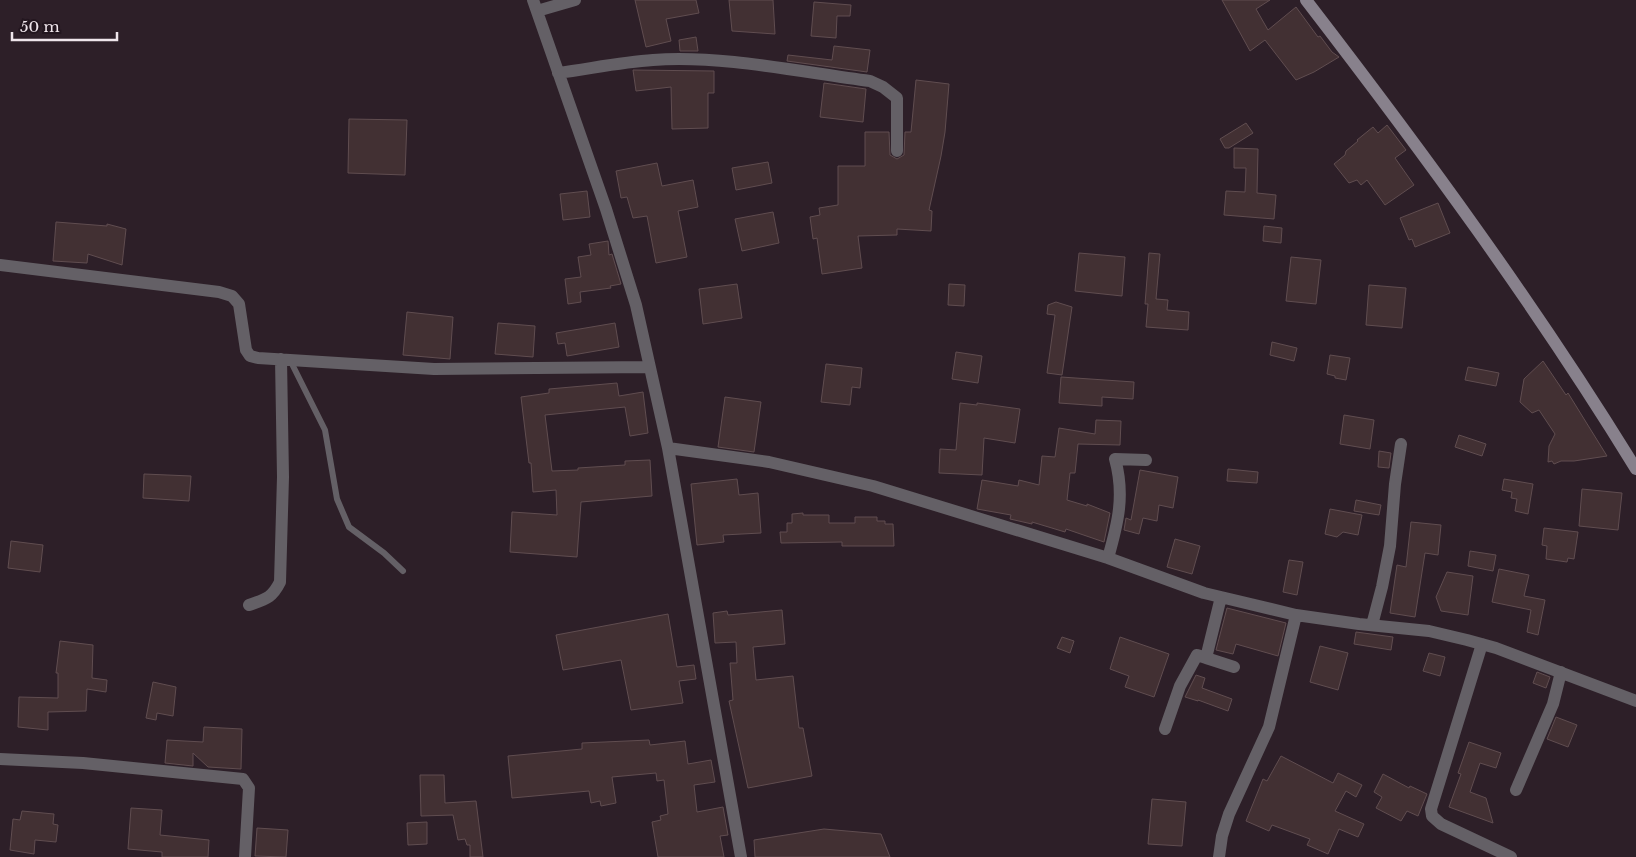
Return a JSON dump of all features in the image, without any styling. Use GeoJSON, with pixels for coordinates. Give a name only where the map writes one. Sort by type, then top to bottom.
{"type":"FeatureCollection","features":[{"type":"Feature","properties":{"kind":"main road"},"geometry":{"type":"LineString","coordinates":[[1306,0],[1420,149],[1474,224],[1636,469]]}},
{"type":"Feature","properties":{"kind":"street"},"geometry":{"type":"LineString","coordinates":[[575,0],[535,6],[614,235],[636,305],[668,448],[741,857]]}},
{"type":"Feature","properties":{"kind":"street"},"geometry":{"type":"LineString","coordinates":[[558,73],[652,60],[695,60],[763,66],[870,82],[883,86],[897,98],[897,152]]}},
{"type":"Feature","properties":{"kind":"street"},"geometry":{"type":"LineString","coordinates":[[0,264],[219,292],[232,296],[239,304],[246,350],[250,356],[258,358],[434,369],[650,367]]}},
{"type":"Feature","properties":{"kind":"street"},"geometry":{"type":"LineString","coordinates":[[249,605],[269,598],[275,592],[280,582],[285,360]]}},
{"type":"Feature","properties":{"kind":"street"},"geometry":{"type":"LineString","coordinates":[[1372,626],[1390,546],[1395,484],[1401,444]]}},
{"type":"Feature","properties":{"kind":"street"},"geometry":{"type":"LineString","coordinates":[[668,448],[769,462],[872,486],[1108,558],[1204,593],[1296,615],[1372,626],[1429,631],[1482,644],[1636,701]]}},
{"type":"Feature","properties":{"kind":"street"},"geometry":{"type":"LineString","coordinates":[[1108,558],[1116,529],[1120,504],[1120,477],[1116,459],[1146,460]]}},
{"type":"Feature","properties":{"kind":"street"},"geometry":{"type":"LineString","coordinates":[[1165,729],[1180,686],[1197,655],[1234,667],[1206,658],[1221,597]]}},
{"type":"Feature","properties":{"kind":"street"},"geometry":{"type":"LineString","coordinates":[[1218,857],[1229,814],[1269,728],[1296,615]]}},
{"type":"Feature","properties":{"kind":"street"},"geometry":{"type":"LineString","coordinates":[[1482,644],[1431,809],[1432,816],[1441,824],[1511,857]]}},
{"type":"Feature","properties":{"kind":"street"},"geometry":{"type":"LineString","coordinates":[[1516,790],[1553,704],[1561,672]]}},
{"type":"Feature","properties":{"kind":"street"},"geometry":{"type":"LineString","coordinates":[[0,759],[83,763],[243,779],[249,788],[245,857]]}},
{"type":"Feature","properties":{"kind":"lane"},"geometry":{"type":"LineString","coordinates":[[285,360],[325,430],[337,499],[349,527],[384,552],[403,571]]}},
{"type":"Feature","properties":{"kind":"building"},"geometry":{"type":"Polygon","coordinates":[[[635,0],[696,0],[699,13],[666,19],[671,41],[646,47],[635,0]]]}},
{"type":"Feature","properties":{"kind":"building"},"geometry":{"type":"Polygon","coordinates":[[[729,0],[773,0],[775,34],[732,31],[729,0]]]}},
{"type":"Feature","properties":{"kind":"building"},"geometry":{"type":"Polygon","coordinates":[[[1222,0],[1270,0],[1256,9],[1268,30],[1296,7],[1318,37],[1320,36],[1332,52],[1339,57],[1296,80],[1265,40],[1250,51],[1222,0]]]}},
{"type":"Feature","properties":{"kind":"building"},"geometry":{"type":"Polygon","coordinates":[[[814,2],[851,5],[850,16],[837,16],[836,38],[811,36],[814,2]]]}},
{"type":"Feature","properties":{"kind":"building"},"geometry":{"type":"Polygon","coordinates":[[[696,37],[698,51],[680,51],[679,40],[696,37]]]}},
{"type":"Feature","properties":{"kind":"building"},"geometry":{"type":"Polygon","coordinates":[[[834,46],[870,50],[867,72],[787,61],[788,55],[832,60],[834,46]]]}},
{"type":"Feature","properties":{"kind":"building"},"geometry":{"type":"Polygon","coordinates":[[[633,70],[714,71],[714,93],[708,93],[708,128],[672,129],[671,87],[636,91],[633,70]]]}},
{"type":"Feature","properties":{"kind":"building"},"geometry":{"type":"Polygon","coordinates":[[[916,80],[949,84],[945,132],[929,210],[932,211],[931,231],[897,229],[897,235],[858,236],[862,268],[822,274],[817,238],[813,239],[810,217],[820,215],[819,208],[838,205],[838,166],[865,166],[865,132],[889,132],[890,155],[897,159],[904,155],[905,132],[911,132],[916,80]]]}},
{"type":"Feature","properties":{"kind":"building"},"geometry":{"type":"Polygon","coordinates":[[[824,83],[866,89],[863,122],[820,117],[824,83]]]}},
{"type":"Feature","properties":{"kind":"building"},"geometry":{"type":"Polygon","coordinates":[[[349,119],[407,120],[405,175],[348,173],[349,119]]]}},
{"type":"Feature","properties":{"kind":"building"},"geometry":{"type":"Polygon","coordinates":[[[1246,123],[1253,133],[1229,148],[1225,148],[1220,139],[1246,123]]]}},
{"type":"Feature","properties":{"kind":"building"},"geometry":{"type":"Polygon","coordinates":[[[1387,125],[1406,150],[1395,158],[1414,185],[1385,205],[1367,180],[1361,185],[1357,180],[1349,183],[1334,164],[1345,155],[1346,151],[1357,140],[1373,127],[1378,133],[1387,125]]]}},
{"type":"Feature","properties":{"kind":"building"},"geometry":{"type":"Polygon","coordinates":[[[1234,148],[1258,149],[1257,193],[1276,195],[1274,219],[1224,215],[1226,191],[1245,192],[1246,168],[1234,168],[1234,148]]]}},
{"type":"Feature","properties":{"kind":"building"},"geometry":{"type":"Polygon","coordinates":[[[768,162],[772,183],[736,190],[732,168],[768,162]]]}},
{"type":"Feature","properties":{"kind":"building"},"geometry":{"type":"Polygon","coordinates":[[[657,163],[662,186],[693,180],[698,207],[678,211],[687,257],[656,263],[647,216],[633,218],[627,197],[621,198],[616,171],[657,163]]]}},
{"type":"Feature","properties":{"kind":"building"},"geometry":{"type":"Polygon","coordinates":[[[587,191],[590,217],[563,220],[560,194],[587,191]]]}},
{"type":"Feature","properties":{"kind":"building"},"geometry":{"type":"Polygon","coordinates":[[[1438,203],[1450,233],[1415,247],[1412,239],[1409,240],[1400,218],[1438,203]]]}},
{"type":"Feature","properties":{"kind":"building"},"geometry":{"type":"Polygon","coordinates":[[[773,212],[779,243],[742,251],[735,219],[773,212]]]}},
{"type":"Feature","properties":{"kind":"building"},"geometry":{"type":"Polygon","coordinates":[[[56,222],[107,226],[107,224],[126,229],[122,265],[88,254],[87,263],[53,261],[56,222]]]}},
{"type":"Feature","properties":{"kind":"building"},"geometry":{"type":"Polygon","coordinates":[[[1264,226],[1282,228],[1281,243],[1263,241],[1264,226]]]}},
{"type":"Feature","properties":{"kind":"building"},"geometry":{"type":"Polygon","coordinates":[[[608,241],[609,255],[612,254],[621,284],[610,286],[611,288],[580,292],[581,302],[568,304],[565,279],[581,277],[578,257],[591,255],[589,244],[608,241]]]}},
{"type":"Feature","properties":{"kind":"building"},"geometry":{"type":"Polygon","coordinates":[[[1079,253],[1125,257],[1122,296],[1075,291],[1079,253]]]}},
{"type":"Feature","properties":{"kind":"building"},"geometry":{"type":"Polygon","coordinates":[[[1149,253],[1160,254],[1156,299],[1168,300],[1167,310],[1189,312],[1188,330],[1146,327],[1148,304],[1145,304],[1149,253]]]}},
{"type":"Feature","properties":{"kind":"building"},"geometry":{"type":"Polygon","coordinates":[[[1291,257],[1321,260],[1316,304],[1286,301],[1291,257]]]}},
{"type":"Feature","properties":{"kind":"building"},"geometry":{"type":"Polygon","coordinates":[[[737,284],[742,318],[703,324],[699,289],[737,284]]]}},
{"type":"Feature","properties":{"kind":"building"},"geometry":{"type":"Polygon","coordinates":[[[949,284],[965,285],[964,306],[948,305],[949,284]]]}},
{"type":"Feature","properties":{"kind":"building"},"geometry":{"type":"Polygon","coordinates":[[[1369,285],[1406,288],[1402,328],[1366,325],[1369,285]]]}},
{"type":"Feature","properties":{"kind":"building"},"geometry":{"type":"Polygon","coordinates":[[[1056,302],[1072,307],[1062,375],[1047,373],[1055,315],[1047,314],[1048,305],[1056,302]]]}},
{"type":"Feature","properties":{"kind":"building"},"geometry":{"type":"Polygon","coordinates":[[[407,312],[453,317],[450,359],[403,355],[407,312]]]}},
{"type":"Feature","properties":{"kind":"building"},"geometry":{"type":"Polygon","coordinates":[[[498,323],[535,326],[533,357],[495,354],[498,323]]]}},
{"type":"Feature","properties":{"kind":"building"},"geometry":{"type":"Polygon","coordinates":[[[615,323],[619,347],[567,356],[565,343],[558,344],[556,333],[615,323]]]}},
{"type":"Feature","properties":{"kind":"building"},"geometry":{"type":"Polygon","coordinates":[[[1272,342],[1297,348],[1294,361],[1270,355],[1272,342]]]}},
{"type":"Feature","properties":{"kind":"building"},"geometry":{"type":"Polygon","coordinates":[[[956,352],[982,356],[978,383],[952,379],[956,352]]]}},
{"type":"Feature","properties":{"kind":"building"},"geometry":{"type":"Polygon","coordinates":[[[1330,355],[1350,358],[1346,380],[1327,374],[1330,355]]]}},
{"type":"Feature","properties":{"kind":"building"},"geometry":{"type":"Polygon","coordinates":[[[1543,361],[1566,395],[1568,393],[1607,456],[1561,461],[1554,464],[1552,461],[1548,462],[1549,446],[1555,434],[1539,410],[1532,413],[1520,402],[1524,379],[1543,361]]]}},
{"type":"Feature","properties":{"kind":"building"},"geometry":{"type":"Polygon","coordinates":[[[826,364],[862,368],[860,388],[852,387],[850,405],[821,402],[826,364]]]}},
{"type":"Feature","properties":{"kind":"building"},"geometry":{"type":"Polygon","coordinates":[[[1468,367],[1499,373],[1496,386],[1465,380],[1468,367]]]}},
{"type":"Feature","properties":{"kind":"building"},"geometry":{"type":"Polygon","coordinates":[[[1061,377],[1134,382],[1133,399],[1102,397],[1102,406],[1059,403],[1061,377]]]}},
{"type":"Feature","properties":{"kind":"building"},"geometry":{"type":"Polygon","coordinates":[[[617,383],[619,396],[643,392],[648,433],[630,436],[625,407],[545,415],[552,471],[625,465],[625,461],[650,460],[652,496],[581,502],[577,557],[510,552],[512,512],[557,515],[556,490],[533,492],[531,463],[529,463],[521,397],[549,393],[549,389],[617,383]]]}},
{"type":"Feature","properties":{"kind":"building"},"geometry":{"type":"Polygon","coordinates":[[[725,397],[761,402],[754,452],[718,447],[725,397]]]}},
{"type":"Feature","properties":{"kind":"building"},"geometry":{"type":"Polygon","coordinates":[[[960,403],[977,405],[977,403],[1020,409],[1015,443],[984,438],[982,475],[939,473],[940,449],[956,450],[960,403]]]}},
{"type":"Feature","properties":{"kind":"building"},"geometry":{"type":"Polygon","coordinates":[[[1344,415],[1374,420],[1370,449],[1340,444],[1344,415]]]}},
{"type":"Feature","properties":{"kind":"building"},"geometry":{"type":"Polygon","coordinates":[[[1096,420],[1121,421],[1120,445],[1078,444],[1075,473],[1070,473],[1067,500],[1087,506],[1087,504],[1110,513],[1104,542],[1066,529],[1065,532],[1032,522],[1032,524],[1010,519],[1011,515],[977,509],[982,480],[1018,486],[1019,480],[1039,485],[1042,456],[1055,457],[1059,428],[1095,434],[1096,420]]]}},
{"type":"Feature","properties":{"kind":"building"},"geometry":{"type":"Polygon","coordinates":[[[1459,435],[1486,444],[1482,456],[1455,447],[1459,435]]]}},
{"type":"Feature","properties":{"kind":"building"},"geometry":{"type":"Polygon","coordinates":[[[1379,451],[1391,453],[1389,468],[1378,467],[1379,451]]]}},
{"type":"Feature","properties":{"kind":"building"},"geometry":{"type":"Polygon","coordinates":[[[1228,469],[1258,472],[1257,483],[1227,481],[1228,469]]]}},
{"type":"Feature","properties":{"kind":"building"},"geometry":{"type":"Polygon","coordinates":[[[1140,470],[1178,477],[1173,508],[1159,505],[1157,521],[1143,518],[1139,534],[1124,530],[1126,518],[1131,520],[1140,470]]]}},
{"type":"Feature","properties":{"kind":"building"},"geometry":{"type":"Polygon","coordinates":[[[144,474],[191,476],[189,501],[143,498],[144,474]]]}},
{"type":"Feature","properties":{"kind":"building"},"geometry":{"type":"Polygon","coordinates":[[[737,479],[739,495],[758,493],[761,533],[723,535],[724,542],[697,545],[691,484],[737,479]]]}},
{"type":"Feature","properties":{"kind":"building"},"geometry":{"type":"Polygon","coordinates":[[[1504,479],[1533,484],[1528,514],[1515,511],[1517,499],[1511,498],[1512,492],[1502,490],[1504,479]]]}},
{"type":"Feature","properties":{"kind":"building"},"geometry":{"type":"Polygon","coordinates":[[[1582,489],[1622,493],[1618,530],[1579,526],[1582,489]]]}},
{"type":"Feature","properties":{"kind":"building"},"geometry":{"type":"Polygon","coordinates":[[[1356,500],[1381,505],[1379,515],[1354,511],[1356,500]]]}},
{"type":"Feature","properties":{"kind":"building"},"geometry":{"type":"Polygon","coordinates":[[[1330,509],[1362,515],[1358,535],[1343,532],[1337,537],[1325,534],[1330,509]]]}},
{"type":"Feature","properties":{"kind":"building"},"geometry":{"type":"Polygon","coordinates":[[[803,513],[803,515],[829,515],[829,523],[855,523],[855,517],[877,517],[877,521],[893,524],[894,546],[842,546],[842,542],[781,543],[780,532],[787,532],[787,523],[792,523],[792,514],[803,513]]]}},
{"type":"Feature","properties":{"kind":"building"},"geometry":{"type":"Polygon","coordinates":[[[1411,522],[1441,525],[1438,555],[1425,553],[1415,617],[1390,613],[1397,565],[1406,567],[1411,522]]]}},
{"type":"Feature","properties":{"kind":"building"},"geometry":{"type":"Polygon","coordinates":[[[1544,528],[1578,532],[1574,559],[1568,558],[1567,562],[1546,559],[1547,546],[1542,545],[1544,528]]]}},
{"type":"Feature","properties":{"kind":"building"},"geometry":{"type":"Polygon","coordinates":[[[1175,539],[1200,546],[1192,574],[1167,567],[1175,539]]]}},
{"type":"Feature","properties":{"kind":"building"},"geometry":{"type":"Polygon","coordinates":[[[11,541],[43,545],[40,572],[8,568],[11,541]]]}},
{"type":"Feature","properties":{"kind":"building"},"geometry":{"type":"Polygon","coordinates":[[[1470,551],[1496,555],[1493,571],[1468,566],[1470,551]]]}},
{"type":"Feature","properties":{"kind":"building"},"geometry":{"type":"Polygon","coordinates":[[[1289,560],[1303,562],[1297,595],[1283,592],[1289,560]]]}},
{"type":"Feature","properties":{"kind":"building"},"geometry":{"type":"Polygon","coordinates":[[[1499,569],[1529,575],[1524,596],[1545,600],[1538,635],[1527,632],[1531,610],[1492,602],[1499,569]]]}},
{"type":"Feature","properties":{"kind":"building"},"geometry":{"type":"Polygon","coordinates":[[[1447,572],[1473,576],[1468,615],[1441,611],[1436,597],[1447,572]]]}},
{"type":"Feature","properties":{"kind":"building"},"geometry":{"type":"Polygon","coordinates":[[[1227,608],[1286,623],[1278,656],[1236,644],[1233,654],[1216,650],[1227,608]]]}},
{"type":"Feature","properties":{"kind":"building"},"geometry":{"type":"Polygon","coordinates":[[[782,610],[785,644],[753,647],[756,680],[793,676],[799,728],[803,728],[812,776],[748,788],[729,701],[733,700],[730,663],[737,663],[736,642],[715,643],[713,613],[727,611],[728,615],[782,610]]]}},
{"type":"Feature","properties":{"kind":"building"},"geometry":{"type":"Polygon","coordinates":[[[668,614],[677,667],[694,665],[696,679],[679,681],[683,703],[631,710],[621,660],[563,670],[556,635],[668,614]]]}},
{"type":"Feature","properties":{"kind":"building"},"geometry":{"type":"Polygon","coordinates":[[[1356,632],[1393,637],[1391,650],[1354,644],[1356,632]]]}},
{"type":"Feature","properties":{"kind":"building"},"geometry":{"type":"Polygon","coordinates":[[[1062,637],[1074,641],[1070,653],[1057,648],[1062,637]]]}},
{"type":"Feature","properties":{"kind":"building"},"geometry":{"type":"Polygon","coordinates":[[[1120,637],[1169,654],[1154,697],[1125,687],[1129,676],[1110,669],[1120,637]]]}},
{"type":"Feature","properties":{"kind":"building"},"geometry":{"type":"Polygon","coordinates":[[[60,641],[93,645],[92,678],[107,680],[106,692],[87,689],[86,711],[48,712],[48,730],[18,727],[19,697],[58,698],[58,673],[56,673],[60,641]]]}},
{"type":"Feature","properties":{"kind":"building"},"geometry":{"type":"Polygon","coordinates":[[[1320,646],[1348,653],[1338,690],[1310,682],[1320,646]]]}},
{"type":"Feature","properties":{"kind":"building"},"geometry":{"type":"Polygon","coordinates":[[[1429,653],[1445,657],[1440,676],[1423,671],[1429,653]]]}},
{"type":"Feature","properties":{"kind":"building"},"geometry":{"type":"Polygon","coordinates":[[[1537,672],[1550,677],[1546,688],[1533,683],[1537,672]]]}},
{"type":"Feature","properties":{"kind":"building"},"geometry":{"type":"Polygon","coordinates":[[[1196,675],[1205,678],[1202,688],[1232,699],[1228,711],[1185,697],[1196,675]]]}},
{"type":"Feature","properties":{"kind":"building"},"geometry":{"type":"Polygon","coordinates":[[[153,682],[176,687],[173,716],[157,713],[156,720],[146,718],[153,682]]]}},
{"type":"Feature","properties":{"kind":"building"},"geometry":{"type":"Polygon","coordinates":[[[1556,717],[1577,725],[1568,747],[1547,739],[1556,717]]]}},
{"type":"Feature","properties":{"kind":"building"},"geometry":{"type":"Polygon","coordinates":[[[204,727],[242,729],[241,769],[208,767],[193,753],[193,766],[165,763],[167,740],[203,742],[204,727]]]}},
{"type":"Feature","properties":{"kind":"building"},"geometry":{"type":"Polygon","coordinates":[[[649,740],[650,745],[685,741],[688,764],[711,760],[715,782],[694,785],[697,812],[723,807],[728,835],[720,836],[724,857],[658,857],[652,822],[661,820],[660,816],[668,814],[664,780],[657,781],[656,773],[612,777],[616,803],[601,806],[600,801],[591,803],[589,791],[512,798],[508,756],[582,749],[582,743],[649,740]]]}},
{"type":"Feature","properties":{"kind":"building"},"geometry":{"type":"Polygon","coordinates":[[[1469,742],[1501,753],[1496,768],[1480,763],[1470,792],[1486,798],[1493,823],[1449,807],[1461,774],[1458,773],[1469,742]]]}},
{"type":"Feature","properties":{"kind":"building"},"geometry":{"type":"Polygon","coordinates":[[[1281,756],[1333,783],[1338,773],[1362,785],[1356,797],[1346,791],[1335,811],[1364,824],[1358,837],[1339,829],[1328,854],[1307,845],[1310,839],[1272,825],[1269,831],[1246,821],[1263,779],[1267,781],[1281,756]]]}},
{"type":"Feature","properties":{"kind":"building"},"geometry":{"type":"Polygon","coordinates":[[[1383,774],[1409,788],[1410,786],[1427,794],[1418,816],[1407,811],[1401,821],[1376,808],[1382,797],[1374,792],[1383,774]]]}},
{"type":"Feature","properties":{"kind":"building"},"geometry":{"type":"Polygon","coordinates":[[[420,775],[444,775],[445,803],[476,801],[483,857],[470,857],[470,845],[467,845],[465,839],[458,840],[453,815],[421,816],[420,775]]]}},
{"type":"Feature","properties":{"kind":"building"},"geometry":{"type":"Polygon","coordinates":[[[1152,799],[1186,802],[1182,846],[1148,844],[1152,799]]]}},
{"type":"Feature","properties":{"kind":"building"},"geometry":{"type":"Polygon","coordinates":[[[131,808],[162,810],[160,835],[209,840],[208,857],[162,857],[162,852],[128,849],[131,808]]]}},
{"type":"Feature","properties":{"kind":"building"},"geometry":{"type":"Polygon","coordinates":[[[22,811],[54,814],[53,824],[58,825],[56,842],[35,840],[34,854],[10,850],[13,819],[20,820],[22,811]]]}},
{"type":"Feature","properties":{"kind":"building"},"geometry":{"type":"Polygon","coordinates":[[[427,822],[427,844],[408,845],[407,823],[427,822]]]}},
{"type":"Feature","properties":{"kind":"building"},"geometry":{"type":"Polygon","coordinates":[[[257,828],[288,830],[286,857],[255,856],[257,828]]]}},
{"type":"Feature","properties":{"kind":"building"},"geometry":{"type":"Polygon","coordinates":[[[824,829],[881,834],[890,857],[755,857],[754,840],[824,829]]]}}]}
